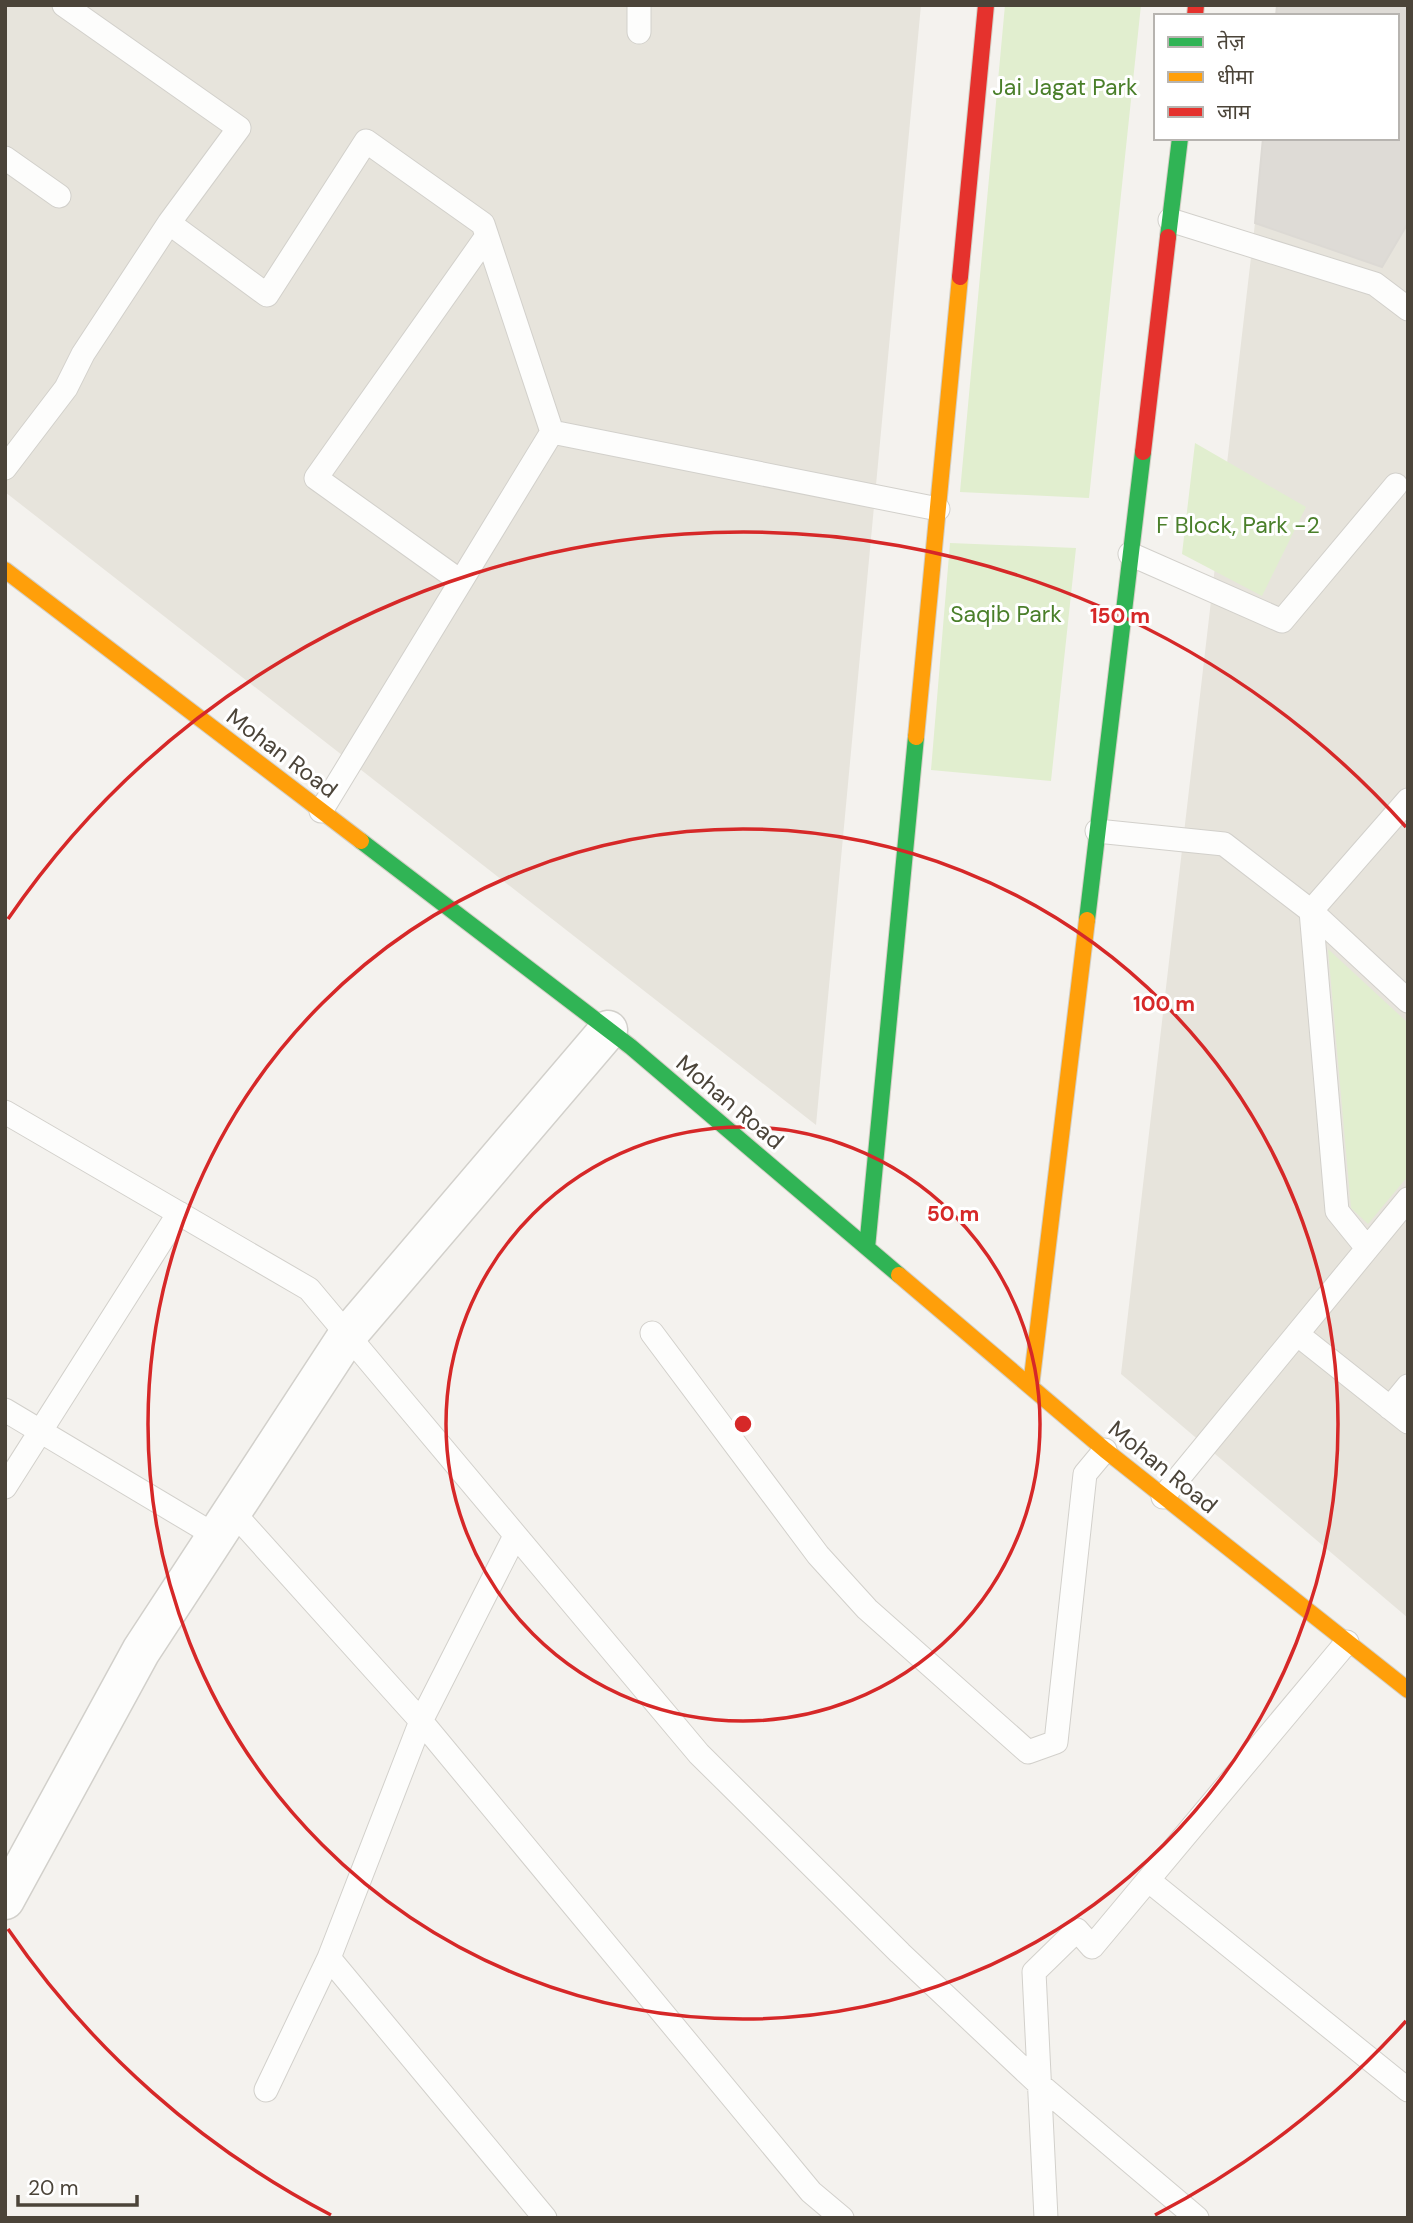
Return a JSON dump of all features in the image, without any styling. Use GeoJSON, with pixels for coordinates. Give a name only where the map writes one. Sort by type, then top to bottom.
{"type":"FeatureCollection","features":[{"type":"Feature","properties":{"kind":"street"},"geometry":{"type":"LineString","coordinates":[[867,1248],[986,5]]}},
{"type":"Feature","properties":{"kind":"street"},"geometry":{"type":"LineString","coordinates":[[1031,1386],[1180,140]]}},
{"type":"Feature","properties":{"kind":"street","name":"Mohan Road"},"geometry":{"type":"LineString","coordinates":[[5,570],[608,1030],[1105,1450],[1408,1690]]}},
{"type":"Feature","properties":{"kind":"street"},"geometry":{"type":"LineString","coordinates":[[5,1900],[141,1651],[347,1336],[608,1030]]}},
{"type":"Feature","properties":{"kind":"lane"},"geometry":{"type":"LineString","coordinates":[[5,468],[66,388],[83,354],[169,223],[239,128],[64,5]]}},
{"type":"Feature","properties":{"kind":"lane"},"geometry":{"type":"LineString","coordinates":[[639,5],[639,32]]}},
{"type":"Feature","properties":{"kind":"lane"},"geometry":{"type":"LineString","coordinates":[[169,223],[267,295],[366,141],[483,224],[551,432],[321,811]]}},
{"type":"Feature","properties":{"kind":"lane"},"geometry":{"type":"LineString","coordinates":[[5,158],[59,195]]}},
{"type":"Feature","properties":{"kind":"lane"},"geometry":{"type":"LineString","coordinates":[[1170,220],[1375,284],[1408,309]]}},
{"type":"Feature","properties":{"kind":"lane"},"geometry":{"type":"LineString","coordinates":[[460,581],[316,478],[487,236]]}},
{"type":"Feature","properties":{"kind":"lane"},"geometry":{"type":"LineString","coordinates":[[551,432],[938,509]]}},
{"type":"Feature","properties":{"kind":"lane"},"geometry":{"type":"LineString","coordinates":[[1130,554],[1282,621],[1396,485]]}},
{"type":"Feature","properties":{"kind":"lane"},"geometry":{"type":"LineString","coordinates":[[1367,1248],[1337,1211],[1311,911],[1408,800]]}},
{"type":"Feature","properties":{"kind":"lane"},"geometry":{"type":"LineString","coordinates":[[1097,831],[1223,844],[1311,911],[1408,1002]]}},
{"type":"Feature","properties":{"kind":"lane"},"geometry":{"type":"LineString","coordinates":[[5,1112],[309,1289],[699,1754],[900,1953],[1040,2085],[1197,2218]]}},
{"type":"Feature","properties":{"kind":"lane"},"geometry":{"type":"LineString","coordinates":[[1164,1497],[1408,1199]]}},
{"type":"Feature","properties":{"kind":"lane"},"geometry":{"type":"LineString","coordinates":[[5,1487],[178,1213]]}},
{"type":"Feature","properties":{"kind":"lane"},"geometry":{"type":"LineString","coordinates":[[652,1333],[818,1555],[867,1609],[1028,1752],[1056,1742],[1085,1474],[1105,1450]]}},
{"type":"Feature","properties":{"kind":"lane"},"geometry":{"type":"LineString","coordinates":[[1297,1334],[1399,1415],[1408,1386]]}},
{"type":"Feature","properties":{"kind":"lane"},"geometry":{"type":"LineString","coordinates":[[5,1410],[224,1524],[421,1721],[811,2192],[842,2218]]}},
{"type":"Feature","properties":{"kind":"lane"},"geometry":{"type":"LineString","coordinates":[[266,2091],[329,1958],[421,1721],[515,1536]]}},
{"type":"Feature","properties":{"kind":"lane"},"geometry":{"type":"LineString","coordinates":[[1046,2218],[1034,1972],[1076,1930],[1092,1947],[1347,1642]]}},
{"type":"Feature","properties":{"kind":"lane"},"geometry":{"type":"LineString","coordinates":[[1148,1880],[1408,2090]]}},
{"type":"Feature","properties":{"kind":"lane"},"geometry":{"type":"LineString","coordinates":[[329,1958],[545,2218]]}},
{"type":"Feature","properties":{"kind":"shaded area"},"geometry":{"type":"Polygon","coordinates":[[[5,5],[921,5],[816,1125],[5,492],[5,5]]]}},
{"type":"Feature","properties":{"kind":"shaded area"},"geometry":{"type":"Polygon","coordinates":[[[1255,223],[1382,267],[1408,223],[1408,1618],[1121,1374],[1255,223]]]}},
{"type":"Feature","properties":{"kind":"green space","name":"Jai Jagat Park"},"geometry":{"type":"Polygon","coordinates":[[[1005,5],[1141,5],[1089,498],[960,492],[1005,5]]]}},
{"type":"Feature","properties":{"kind":"green space","name":"F Block, Park -2"},"geometry":{"type":"Polygon","coordinates":[[[1195,443],[1306,507],[1262,596],[1182,554],[1195,443]]]}},
{"type":"Feature","properties":{"kind":"green space","name":"Saqib Park"},"geometry":{"type":"Polygon","coordinates":[[[950,543],[1076,548],[1051,781],[931,770],[950,543]]]}},
{"type":"Feature","properties":{"kind":"green space"},"geometry":{"type":"Polygon","coordinates":[[[1328,949],[1408,1023],[1408,1176],[1368,1224],[1351,1208],[1328,949]]]}},
{"type":"Feature","properties":{"kind":"building"},"geometry":{"type":"Polygon","coordinates":[[[1277,5],[1408,5],[1408,223],[1382,267],[1255,223],[1263,140],[1399,140],[1399,14],[1276,14],[1277,5]]]}},
{"type":"Feature","properties":{"kind":"traffic: fast"},"geometry":{"type":"LineString","coordinates":[[1168,237],[1180,140]]}},
{"type":"Feature","properties":{"kind":"traffic: fast"},"geometry":{"type":"LineString","coordinates":[[1087,920],[1143,452]]}},
{"type":"Feature","properties":{"kind":"traffic: fast"},"geometry":{"type":"LineString","coordinates":[[867,1248],[916,737]]}},
{"type":"Feature","properties":{"kind":"traffic: fast"},"geometry":{"type":"LineString","coordinates":[[361,841],[631,1047],[899,1275]]}},
{"type":"Feature","properties":{"kind":"traffic: slow"},"geometry":{"type":"LineString","coordinates":[[916,737],[960,277]]}},
{"type":"Feature","properties":{"kind":"traffic: slow"},"geometry":{"type":"LineString","coordinates":[[5,570],[361,841]]}},
{"type":"Feature","properties":{"kind":"traffic: slow"},"geometry":{"type":"LineString","coordinates":[[1031,1386],[1087,920]]}},
{"type":"Feature","properties":{"kind":"traffic: slow"},"geometry":{"type":"LineString","coordinates":[[899,1275],[1105,1450],[1408,1690]]}},
{"type":"Feature","properties":{"kind":"traffic: jam"},"geometry":{"type":"LineString","coordinates":[[960,277],[986,5]]}},
{"type":"Feature","properties":{"kind":"traffic: jam"},"geometry":{"type":"LineString","coordinates":[[1195,14],[1196,5]]}},
{"type":"Feature","properties":{"kind":"traffic: jam"},"geometry":{"type":"LineString","coordinates":[[1143,452],[1168,237]]}}]}
